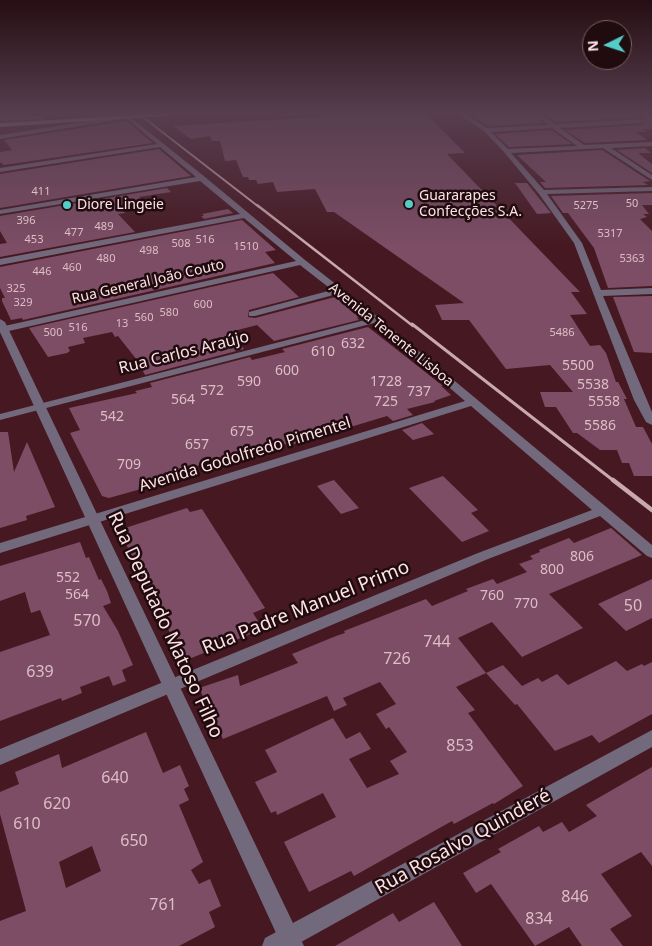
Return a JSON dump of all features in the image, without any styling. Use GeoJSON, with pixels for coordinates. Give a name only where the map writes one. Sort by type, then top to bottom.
{"type":"FeatureCollection","features":[{"type":"Feature","properties":{"kind":"street"},"geometry":{"type":"LineString","coordinates":[[0,170],[77,158]]}},
{"type":"Feature","properties":{"kind":"street","name":"Avenida Tenente Lisboa"},"geometry":{"type":"LineString","coordinates":[[179,158],[302,262],[376,320],[652,553]]}},
{"type":"Feature","properties":{"kind":"street"},"geometry":{"type":"LineString","coordinates":[[512,158],[542,192],[578,243],[640,400],[652,422]]}},
{"type":"Feature","properties":{"kind":"street"},"geometry":{"type":"LineString","coordinates":[[622,158],[652,178]]}},
{"type":"Feature","properties":{"kind":"street"},"geometry":{"type":"LineString","coordinates":[[0,212],[203,178]]}},
{"type":"Feature","properties":{"kind":"street"},"geometry":{"type":"LineString","coordinates":[[542,192],[652,189]]}},
{"type":"Feature","properties":{"kind":"street"},"geometry":{"type":"LineString","coordinates":[[0,262],[246,215]]}},
{"type":"Feature","properties":{"kind":"street","name":"Rua General João Couto"},"geometry":{"type":"LineString","coordinates":[[1,327],[302,262]]}},
{"type":"Feature","properties":{"kind":"street"},"geometry":{"type":"LineString","coordinates":[[252,314],[338,291]]}},
{"type":"Feature","properties":{"kind":"street"},"geometry":{"type":"LineString","coordinates":[[599,293],[652,291]]}},
{"type":"Feature","properties":{"kind":"street","name":"Rua Carlos Araújo"},"geometry":{"type":"LineString","coordinates":[[0,417],[376,320]]}},
{"type":"Feature","properties":{"kind":"street","name":"Rua Deputado Matoso Filho"},"geometry":{"type":"LineString","coordinates":[[1,327],[94,519],[285,943]]}},
{"type":"Feature","properties":{"kind":"street"},"geometry":{"type":"LineString","coordinates":[[640,400],[652,399]]}},
{"type":"Feature","properties":{"kind":"street","name":"Avenida Godolfredo Pimentel"},"geometry":{"type":"LineString","coordinates":[[0,548],[472,402]]}},
{"type":"Feature","properties":{"kind":"street","name":"Rua Padre Manuel Primo"},"geometry":{"type":"LineString","coordinates":[[0,757],[483,556],[601,511]]}},
{"type":"Feature","properties":{"kind":"street","name":"Rua Rosalvo Quinderé"},"geometry":{"type":"LineString","coordinates":[[285,943],[652,738]]}},
{"type":"Feature","properties":{"kind":"building"},"geometry":{"type":"Polygon","coordinates":[[[0,158],[50,158],[4,165],[0,162],[0,158]]]}},
{"type":"Feature","properties":{"kind":"building"},"geometry":{"type":"Polygon","coordinates":[[[101,158],[170,158],[191,176],[0,208],[0,174],[101,158]]]}},
{"type":"Feature","properties":{"kind":"building"},"geometry":{"type":"Polygon","coordinates":[[[224,158],[451,158],[580,292],[571,292],[587,314],[570,315],[590,346],[600,345],[606,353],[616,382],[618,382],[627,399],[624,399],[636,427],[643,427],[652,444],[652,476],[634,476],[629,463],[622,463],[617,450],[600,450],[577,433],[573,433],[556,407],[545,407],[540,392],[573,392],[550,365],[506,369],[469,320],[442,320],[435,305],[464,303],[334,212],[327,212],[315,189],[277,192],[273,182],[258,184],[256,180],[249,180],[248,177],[243,177],[236,160],[225,161],[224,158]]]}},
{"type":"Feature","properties":{"kind":"building"},"geometry":{"type":"Polygon","coordinates":[[[520,158],[615,158],[650,181],[643,182],[648,185],[545,188],[540,182],[546,182],[520,158]]]}},
{"type":"Feature","properties":{"kind":"building"},"geometry":{"type":"Polygon","coordinates":[[[629,158],[645,158],[652,164],[652,173],[629,158]]]}},
{"type":"Feature","properties":{"kind":"building"},"geometry":{"type":"Polygon","coordinates":[[[515,183],[527,183],[551,213],[537,214],[515,183]]]}},
{"type":"Feature","properties":{"kind":"building"},"geometry":{"type":"Polygon","coordinates":[[[167,188],[171,192],[139,197],[144,201],[120,206],[125,213],[118,214],[135,232],[0,257],[0,244],[7,243],[0,231],[0,216],[167,188]]]}},
{"type":"Feature","properties":{"kind":"building"},"geometry":{"type":"Polygon","coordinates":[[[652,193],[652,205],[642,205],[649,214],[643,214],[647,217],[640,219],[652,231],[652,286],[608,288],[594,248],[568,213],[563,213],[551,196],[652,193]]]}},
{"type":"Feature","properties":{"kind":"building"},"geometry":{"type":"Polygon","coordinates":[[[228,209],[233,213],[204,219],[201,216],[204,216],[202,214],[228,209]]]}},
{"type":"Feature","properties":{"kind":"building"},"geometry":{"type":"Polygon","coordinates":[[[242,220],[276,250],[265,252],[275,263],[23,320],[22,318],[11,320],[2,301],[2,298],[5,298],[0,288],[0,267],[242,220]]]}},
{"type":"Feature","properties":{"kind":"building"},"geometry":{"type":"Polygon","coordinates":[[[273,273],[299,297],[249,310],[248,317],[255,318],[335,297],[359,317],[357,318],[359,320],[274,341],[257,325],[230,332],[244,349],[145,375],[137,360],[118,336],[115,337],[112,332],[83,338],[85,343],[68,347],[70,351],[67,353],[48,357],[29,328],[273,273]]]}},
{"type":"Feature","properties":{"kind":"building"},"geometry":{"type":"Polygon","coordinates":[[[652,296],[652,353],[634,352],[613,297],[652,296]]]}},
{"type":"Feature","properties":{"kind":"building"},"geometry":{"type":"Polygon","coordinates":[[[368,327],[443,386],[441,386],[451,395],[435,402],[407,409],[413,415],[393,421],[387,416],[294,444],[293,442],[209,469],[207,463],[176,472],[180,478],[109,498],[102,496],[70,433],[80,430],[69,408],[137,393],[135,391],[152,387],[150,383],[250,357],[252,360],[285,352],[282,349],[368,327]]]}},
{"type":"Feature","properties":{"kind":"building"},"geometry":{"type":"Polygon","coordinates":[[[422,423],[434,434],[413,440],[402,430],[422,423]]]}},
{"type":"Feature","properties":{"kind":"building"},"geometry":{"type":"Polygon","coordinates":[[[0,432],[8,432],[14,472],[27,442],[55,507],[26,516],[27,520],[0,528],[0,432]]]}},
{"type":"Feature","properties":{"kind":"building"},"geometry":{"type":"Polygon","coordinates":[[[443,476],[478,510],[471,513],[489,531],[462,542],[409,488],[443,476]]]}},
{"type":"Feature","properties":{"kind":"building"},"geometry":{"type":"Polygon","coordinates":[[[334,480],[359,508],[341,514],[317,486],[334,480]]]}},
{"type":"Feature","properties":{"kind":"building"},"geometry":{"type":"Polygon","coordinates":[[[187,508],[190,512],[202,509],[265,608],[253,613],[263,629],[184,661],[119,530],[187,508]]]}},
{"type":"Feature","properties":{"kind":"building"},"geometry":{"type":"Polygon","coordinates":[[[611,528],[642,555],[549,594],[583,628],[522,657],[492,622],[458,638],[486,673],[456,687],[475,710],[468,713],[523,786],[494,804],[454,824],[452,821],[354,876],[351,871],[309,892],[284,842],[336,817],[323,793],[277,815],[276,811],[271,813],[255,782],[277,772],[265,750],[333,718],[346,739],[360,732],[371,749],[349,759],[367,788],[399,774],[390,761],[407,752],[389,727],[386,729],[376,714],[396,704],[380,682],[343,698],[347,705],[334,711],[327,696],[223,739],[199,688],[238,675],[240,686],[298,663],[292,654],[345,633],[344,631],[426,599],[432,606],[468,591],[466,589],[493,579],[497,584],[527,572],[519,564],[533,559],[530,556],[540,552],[539,550],[569,538],[574,543],[611,528]]]}},
{"type":"Feature","properties":{"kind":"building"},"geometry":{"type":"Polygon","coordinates":[[[80,542],[86,558],[89,557],[99,580],[101,579],[107,591],[111,603],[103,606],[118,631],[133,665],[122,670],[126,681],[113,686],[109,676],[80,687],[82,693],[62,701],[61,698],[0,721],[0,652],[50,635],[40,610],[31,613],[25,592],[0,601],[0,566],[80,542]]]}},
{"type":"Feature","properties":{"kind":"building"},"geometry":{"type":"Polygon","coordinates":[[[652,579],[652,618],[626,631],[598,604],[652,579]]]}},
{"type":"Feature","properties":{"kind":"building"},"geometry":{"type":"Polygon","coordinates":[[[616,661],[627,671],[642,664],[644,666],[652,662],[652,714],[599,743],[592,735],[555,751],[517,704],[515,705],[486,673],[503,665],[522,686],[538,678],[542,682],[557,674],[568,685],[616,661]]]}},
{"type":"Feature","properties":{"kind":"building"},"geometry":{"type":"Polygon","coordinates":[[[146,732],[163,773],[180,765],[189,786],[184,789],[189,800],[179,805],[203,862],[191,870],[199,884],[210,879],[221,906],[209,912],[215,927],[179,946],[0,946],[0,921],[26,911],[0,814],[0,792],[19,784],[15,772],[59,754],[62,768],[146,732]],[[92,846],[59,862],[66,888],[101,871],[92,846]]]}},
{"type":"Feature","properties":{"kind":"building"},"geometry":{"type":"Polygon","coordinates":[[[652,767],[652,866],[641,852],[601,874],[632,916],[610,929],[623,946],[582,946],[569,927],[535,946],[491,884],[476,893],[463,873],[501,852],[498,849],[539,826],[543,832],[562,822],[569,832],[597,816],[586,805],[652,767]]]}},
{"type":"Feature","properties":{"kind":"building"},"geometry":{"type":"Polygon","coordinates":[[[434,902],[462,946],[335,946],[393,913],[399,922],[434,902]]]}},
{"type":"Feature","properties":{"kind":"railway"},"geometry":{"type":"LineString","coordinates":[[196,158],[259,207]]}},
{"type":"Feature","properties":{"kind":"railway"},"geometry":{"type":"LineString","coordinates":[[257,205],[413,326]]}},
{"type":"Feature","properties":{"kind":"railway"},"geometry":{"type":"LineString","coordinates":[[412,324],[614,481]]}},
{"type":"Feature","properties":{"kind":"railway"},"geometry":{"type":"LineString","coordinates":[[613,480],[652,510]]}},
{"type":"Feature","properties":{"kind":"place","name":"Guararapes Confecções S.A."},"geometry":{"type":"Point","coordinates":[409,204]}},
{"type":"Feature","properties":{"kind":"place","name":"Diore Lingeie"},"geometry":{"type":"Point","coordinates":[67,205]}}]}
